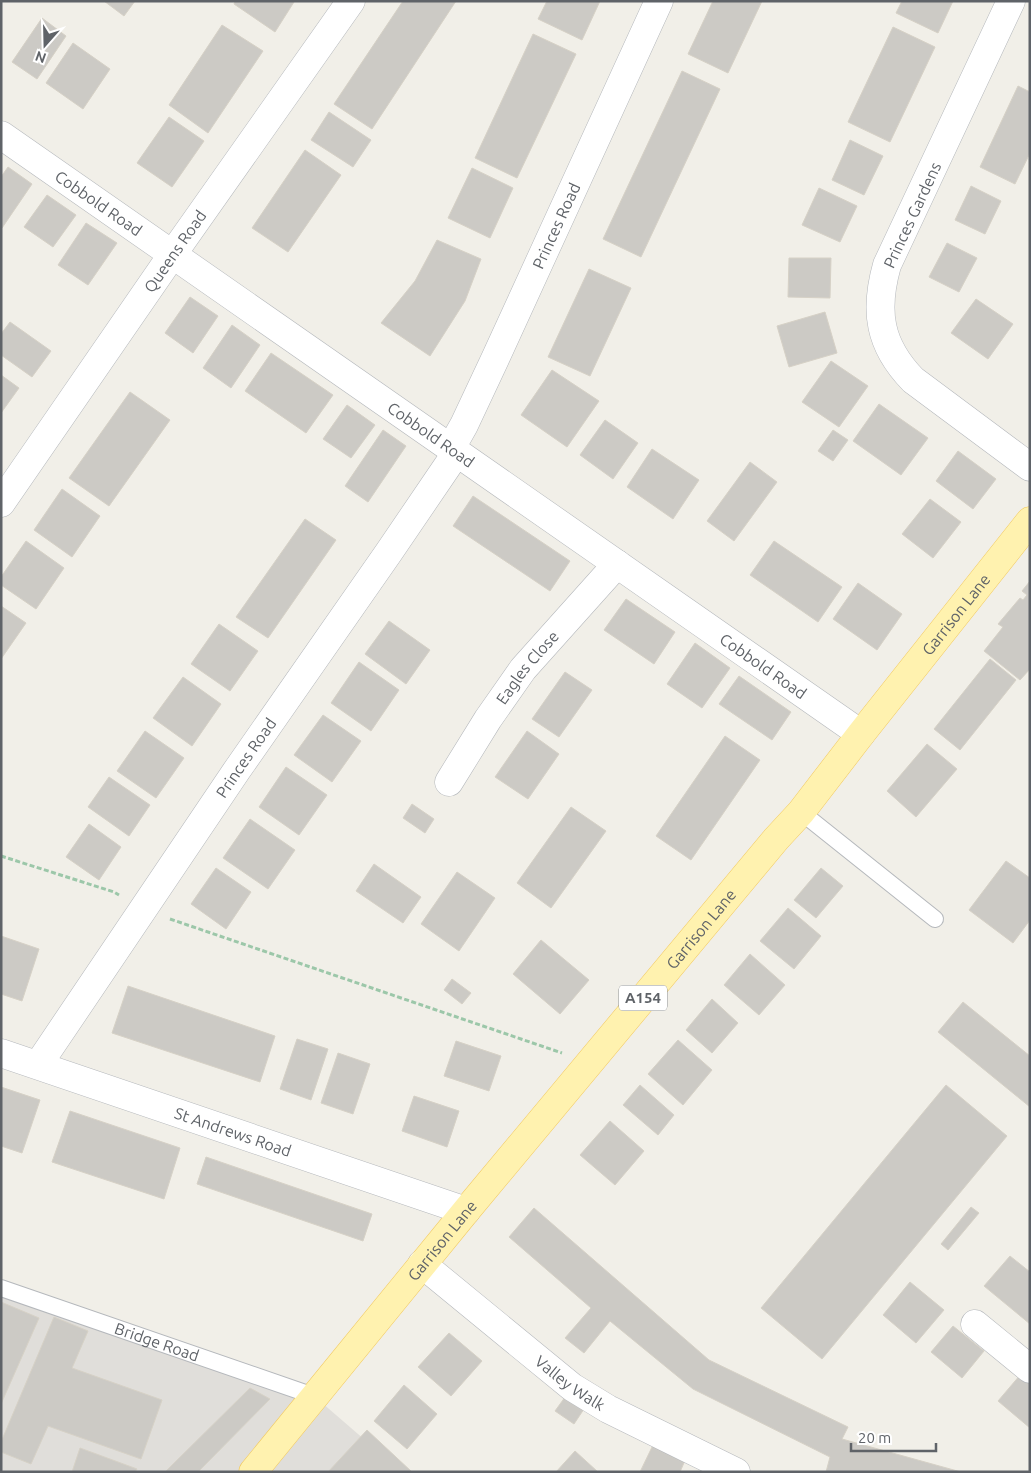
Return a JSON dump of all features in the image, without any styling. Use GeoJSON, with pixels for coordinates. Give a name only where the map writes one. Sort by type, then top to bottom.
{"type":"FeatureCollection","features":[{"type":"Feature","properties":{"kind":"main road","name":"Garrison Lane"},"geometry":{"type":"LineString","coordinates":[[253,1472],[466,1211],[776,839],[801,812],[1030,521]]}},
{"type":"Feature","properties":{"kind":"street","name":"Queens Road"},"geometry":{"type":"LineString","coordinates":[[1,503],[172,254],[351,1]]}},
{"type":"Feature","properties":{"kind":"street","name":"Princes Road"},"geometry":{"type":"LineString","coordinates":[[38,1066],[242,762],[389,552],[454,450],[659,1]]}},
{"type":"Feature","properties":{"kind":"street","name":"Princes Gardens"},"geometry":{"type":"LineString","coordinates":[[1010,1],[887,265],[880,296],[880,312],[888,344],[901,367],[913,380],[1030,466]]}},
{"type":"Feature","properties":{"kind":"street","name":"Cobbold Road"},"geometry":{"type":"LineString","coordinates":[[1,136],[861,734]]}},
{"type":"Feature","properties":{"kind":"street","name":"Eagles Close"},"geometry":{"type":"LineString","coordinates":[[449,782],[488,719],[523,669],[617,564]]}},
{"type":"Feature","properties":{"kind":"street","name":"St Andrews Road"},"geometry":{"type":"LineString","coordinates":[[1,1053],[466,1211]]}},
{"type":"Feature","properties":{"kind":"street","name":"Valley Walk"},"geometry":{"type":"LineString","coordinates":[[422,1264],[572,1387],[608,1409],[736,1472]]}},
{"type":"Feature","properties":{"kind":"street"},"geometry":{"type":"LineString","coordinates":[[975,1324],[1030,1369]]}},
{"type":"Feature","properties":{"kind":"lane"},"geometry":{"type":"LineString","coordinates":[[801,812],[935,919]]}},
{"type":"Feature","properties":{"kind":"lane","name":"Bridge Road"},"geometry":{"type":"LineString","coordinates":[[1,1288],[314,1396]]}},
{"type":"Feature","properties":{"kind":"path"},"geometry":{"type":"LineString","coordinates":[[1,856],[114,892],[143,909],[590,1062]]}},
{"type":"Feature","properties":{"kind":"shaded area"},"geometry":{"type":"Polygon","coordinates":[[[1,1288],[314,1396],[402,1472],[1,1472],[1,1288]]]}},
{"type":"Feature","properties":{"kind":"building"},"geometry":{"type":"Polygon","coordinates":[[[104,1],[135,1],[124,16],[104,1]]]}},
{"type":"Feature","properties":{"kind":"building"},"geometry":{"type":"Polygon","coordinates":[[[235,1],[294,2],[275,32],[234,4],[235,1]]]}},
{"type":"Feature","properties":{"kind":"building"},"geometry":{"type":"Polygon","coordinates":[[[403,1],[456,1],[372,129],[334,104],[403,1]]]}},
{"type":"Feature","properties":{"kind":"building"},"geometry":{"type":"Polygon","coordinates":[[[547,1],[600,1],[582,40],[538,19],[547,1]]]}},
{"type":"Feature","properties":{"kind":"building"},"geometry":{"type":"Polygon","coordinates":[[[713,1],[762,1],[728,73],[688,54],[713,1]]]}},
{"type":"Feature","properties":{"kind":"building"},"geometry":{"type":"Polygon","coordinates":[[[902,1],[953,1],[938,33],[896,13],[902,1]]]}},
{"type":"Feature","properties":{"kind":"building"},"geometry":{"type":"Polygon","coordinates":[[[42,18],[66,36],[37,79],[12,62],[42,18]]]}},
{"type":"Feature","properties":{"kind":"building"},"geometry":{"type":"Polygon","coordinates":[[[222,25],[263,51],[208,133],[169,105],[222,25]]]}},
{"type":"Feature","properties":{"kind":"building"},"geometry":{"type":"Polygon","coordinates":[[[893,27],[935,47],[890,142],[848,122],[893,27]]]}},
{"type":"Feature","properties":{"kind":"building"},"geometry":{"type":"Polygon","coordinates":[[[533,34],[576,54],[517,178],[475,158],[533,34]]]}},
{"type":"Feature","properties":{"kind":"building"},"geometry":{"type":"Polygon","coordinates":[[[73,43],[110,69],[83,109],[46,83],[73,43]]]}},
{"type":"Feature","properties":{"kind":"building"},"geometry":{"type":"Polygon","coordinates":[[[682,71],[720,89],[641,257],[603,239],[682,71]]]}},
{"type":"Feature","properties":{"kind":"building"},"geometry":{"type":"Polygon","coordinates":[[[1018,86],[1030,92],[1030,153],[1015,184],[980,167],[1018,86]]]}},
{"type":"Feature","properties":{"kind":"building"},"geometry":{"type":"Polygon","coordinates":[[[329,112],[371,140],[353,167],[311,140],[329,112]]]}},
{"type":"Feature","properties":{"kind":"building"},"geometry":{"type":"Polygon","coordinates":[[[169,117],[204,141],[172,187],[137,163],[169,117]]]}},
{"type":"Feature","properties":{"kind":"building"},"geometry":{"type":"Polygon","coordinates":[[[850,140],[883,156],[864,195],[832,180],[850,140]]]}},
{"type":"Feature","properties":{"kind":"building"},"geometry":{"type":"Polygon","coordinates":[[[305,150],[341,175],[288,252],[252,228],[305,150]]]}},
{"type":"Feature","properties":{"kind":"building"},"geometry":{"type":"Polygon","coordinates":[[[8,167],[32,184],[2,228],[1,177],[8,167]]]}},
{"type":"Feature","properties":{"kind":"building"},"geometry":{"type":"Polygon","coordinates":[[[472,168],[513,188],[490,238],[448,218],[472,168]]]}},
{"type":"Feature","properties":{"kind":"building"},"geometry":{"type":"Polygon","coordinates":[[[971,186],[1001,201],[985,234],[955,220],[971,186]]]}},
{"type":"Feature","properties":{"kind":"building"},"geometry":{"type":"Polygon","coordinates":[[[819,188],[857,206],[840,242],[802,225],[819,188]]]}},
{"type":"Feature","properties":{"kind":"building"},"geometry":{"type":"Polygon","coordinates":[[[47,195],[76,215],[53,247],[24,227],[47,195]]]}},
{"type":"Feature","properties":{"kind":"building"},"geometry":{"type":"Polygon","coordinates":[[[86,223],[117,243],[88,285],[58,265],[86,223]]]}},
{"type":"Feature","properties":{"kind":"building"},"geometry":{"type":"Polygon","coordinates":[[[437,240],[481,259],[465,301],[430,356],[381,323],[415,281],[437,240]]]}},
{"type":"Feature","properties":{"kind":"building"},"geometry":{"type":"Polygon","coordinates":[[[947,243],[977,258],[959,292],[929,277],[947,243]]]}},
{"type":"Feature","properties":{"kind":"building"},"geometry":{"type":"Polygon","coordinates":[[[789,258],[831,258],[830,298],[788,297],[789,258]]]}},
{"type":"Feature","properties":{"kind":"building"},"geometry":{"type":"Polygon","coordinates":[[[589,269],[631,288],[590,376],[548,357],[589,269]]]}},
{"type":"Feature","properties":{"kind":"building"},"geometry":{"type":"Polygon","coordinates":[[[190,297],[218,316],[193,353],[165,333],[190,297]]]}},
{"type":"Feature","properties":{"kind":"building"},"geometry":{"type":"Polygon","coordinates":[[[976,299],[1013,324],[988,359],[951,333],[976,299]]]}},
{"type":"Feature","properties":{"kind":"building"},"geometry":{"type":"Polygon","coordinates":[[[825,312],[837,353],[789,367],[777,326],[825,312]]]}},
{"type":"Feature","properties":{"kind":"building"},"geometry":{"type":"Polygon","coordinates":[[[10,322],[51,351],[32,377],[1,355],[1,334],[10,322]]]}},
{"type":"Feature","properties":{"kind":"building"},"geometry":{"type":"Polygon","coordinates":[[[232,325],[260,345],[231,388],[203,368],[232,325]]]}},
{"type":"Feature","properties":{"kind":"building"},"geometry":{"type":"Polygon","coordinates":[[[271,353],[333,395],[306,433],[245,391],[271,353]]]}},
{"type":"Feature","properties":{"kind":"building"},"geometry":{"type":"Polygon","coordinates":[[[831,361],[868,386],[839,427],[802,402],[831,361]]]}},
{"type":"Feature","properties":{"kind":"building"},"geometry":{"type":"Polygon","coordinates":[[[552,370],[599,401],[567,447],[521,415],[552,370]]]}},
{"type":"Feature","properties":{"kind":"building"},"geometry":{"type":"Polygon","coordinates":[[[1,375],[19,388],[1,413],[1,375]]]}},
{"type":"Feature","properties":{"kind":"building"},"geometry":{"type":"Polygon","coordinates":[[[130,392],[170,420],[109,506],[69,478],[130,392]]]}},
{"type":"Feature","properties":{"kind":"building"},"geometry":{"type":"Polygon","coordinates":[[[879,404],[928,438],[901,475],[853,441],[879,404]]]}},
{"type":"Feature","properties":{"kind":"building"},"geometry":{"type":"Polygon","coordinates":[[[347,405],[375,425],[351,458],[323,439],[347,405]]]}},
{"type":"Feature","properties":{"kind":"building"},"geometry":{"type":"Polygon","coordinates":[[[605,420],[638,443],[613,479],[580,455],[605,420]]]}},
{"type":"Feature","properties":{"kind":"building"},"geometry":{"type":"Polygon","coordinates":[[[383,430],[406,446],[368,502],[345,486],[383,430]]]}},
{"type":"Feature","properties":{"kind":"building"},"geometry":{"type":"Polygon","coordinates":[[[833,430],[848,440],[833,461],[818,451],[833,430]]]}},
{"type":"Feature","properties":{"kind":"building"},"geometry":{"type":"Polygon","coordinates":[[[652,449],[699,480],[673,519],[627,487],[652,449]]]}},
{"type":"Feature","properties":{"kind":"building"},"geometry":{"type":"Polygon","coordinates":[[[958,451],[996,479],[973,509],[936,481],[958,451]]]}},
{"type":"Feature","properties":{"kind":"building"},"geometry":{"type":"Polygon","coordinates":[[[750,462],[777,482],[734,541],[707,521],[750,462]]]}},
{"type":"Feature","properties":{"kind":"building"},"geometry":{"type":"Polygon","coordinates":[[[62,489],[100,516],[72,557],[34,530],[62,489]]]}},
{"type":"Feature","properties":{"kind":"building"},"geometry":{"type":"Polygon","coordinates":[[[473,496],[570,561],[550,591],[453,526],[473,496]]]}},
{"type":"Feature","properties":{"kind":"building"},"geometry":{"type":"Polygon","coordinates":[[[930,499],[961,522],[933,558],[902,534],[930,499]]]}},
{"type":"Feature","properties":{"kind":"building"},"geometry":{"type":"Polygon","coordinates":[[[305,519],[336,540],[268,638],[236,617],[305,519]]]}},
{"type":"Feature","properties":{"kind":"building"},"geometry":{"type":"Polygon","coordinates":[[[26,541],[64,568],[36,609],[1,585],[1,577],[26,541]]]}},
{"type":"Feature","properties":{"kind":"building"},"geometry":{"type":"Polygon","coordinates":[[[774,541],[842,587],[818,622],[750,575],[774,541]]]}},
{"type":"Feature","properties":{"kind":"building"},"geometry":{"type":"Polygon","coordinates":[[[1030,581],[1030,669],[1020,680],[984,651],[1003,627],[998,624],[1020,598],[1023,600],[1027,595],[1022,591],[1030,581]]]}},
{"type":"Feature","properties":{"kind":"building"},"geometry":{"type":"Polygon","coordinates":[[[858,583],[902,614],[877,650],[833,619],[858,583]]]}},
{"type":"Feature","properties":{"kind":"building"},"geometry":{"type":"Polygon","coordinates":[[[626,599],[675,632],[654,664],[604,630],[626,599]]]}},
{"type":"Feature","properties":{"kind":"building"},"geometry":{"type":"Polygon","coordinates":[[[1,606],[26,623],[1,659],[1,606]]]}},
{"type":"Feature","properties":{"kind":"building"},"geometry":{"type":"Polygon","coordinates":[[[389,621],[430,650],[406,684],[365,654],[389,621]]]}},
{"type":"Feature","properties":{"kind":"building"},"geometry":{"type":"Polygon","coordinates":[[[219,624],[258,651],[230,691],[191,664],[219,624]]]}},
{"type":"Feature","properties":{"kind":"building"},"geometry":{"type":"Polygon","coordinates":[[[695,643],[730,668],[702,708],[667,684],[695,643]]]}},
{"type":"Feature","properties":{"kind":"building"},"geometry":{"type":"Polygon","coordinates":[[[990,659],[1016,680],[960,750],[934,729],[990,659]]]}},
{"type":"Feature","properties":{"kind":"building"},"geometry":{"type":"Polygon","coordinates":[[[359,662],[399,690],[371,731],[331,703],[359,662]]]}},
{"type":"Feature","properties":{"kind":"building"},"geometry":{"type":"Polygon","coordinates":[[[565,672],[592,690],[559,737],[532,719],[565,672]]]}},
{"type":"Feature","properties":{"kind":"building"},"geometry":{"type":"Polygon","coordinates":[[[739,676],[791,712],[772,740],[719,704],[739,676]]]}},
{"type":"Feature","properties":{"kind":"building"},"geometry":{"type":"Polygon","coordinates":[[[183,677],[221,704],[192,746],[153,718],[183,677]]]}},
{"type":"Feature","properties":{"kind":"building"},"geometry":{"type":"Polygon","coordinates":[[[323,715],[361,741],[332,782],[294,755],[323,715]]]}},
{"type":"Feature","properties":{"kind":"building"},"geometry":{"type":"Polygon","coordinates":[[[145,731],[184,758],[156,798],[117,771],[145,731]]]}},
{"type":"Feature","properties":{"kind":"building"},"geometry":{"type":"Polygon","coordinates":[[[527,731],[559,754],[528,799],[495,777],[527,731]]]}},
{"type":"Feature","properties":{"kind":"building"},"geometry":{"type":"Polygon","coordinates":[[[725,736],[760,760],[691,860],[656,836],[725,736]]]}},
{"type":"Feature","properties":{"kind":"building"},"geometry":{"type":"Polygon","coordinates":[[[927,744],[957,769],[916,817],[887,791],[927,744]]]}},
{"type":"Feature","properties":{"kind":"building"},"geometry":{"type":"Polygon","coordinates":[[[286,767],[327,795],[299,835],[259,807],[286,767]]]}},
{"type":"Feature","properties":{"kind":"building"},"geometry":{"type":"Polygon","coordinates":[[[109,777],[150,805],[129,836],[88,807],[109,777]]]}},
{"type":"Feature","properties":{"kind":"building"},"geometry":{"type":"Polygon","coordinates":[[[412,804],[434,819],[425,833],[403,818],[412,804]]]}},
{"type":"Feature","properties":{"kind":"building"},"geometry":{"type":"Polygon","coordinates":[[[571,807],[606,831],[551,908],[517,883],[571,807]]]}},
{"type":"Feature","properties":{"kind":"building"},"geometry":{"type":"Polygon","coordinates":[[[250,819],[295,850],[268,889],[223,858],[250,819]]]}},
{"type":"Feature","properties":{"kind":"building"},"geometry":{"type":"Polygon","coordinates":[[[89,824],[121,847],[99,880],[66,857],[89,824]]]}},
{"type":"Feature","properties":{"kind":"building"},"geometry":{"type":"Polygon","coordinates":[[[1006,861],[1030,878],[1030,920],[1013,943],[969,910],[1006,861]]]}},
{"type":"Feature","properties":{"kind":"building"},"geometry":{"type":"Polygon","coordinates":[[[374,864],[421,897],[403,923],[356,891],[374,864]]]}},
{"type":"Feature","properties":{"kind":"building"},"geometry":{"type":"Polygon","coordinates":[[[216,868],[251,892],[226,929],[191,904],[216,868]]]}},
{"type":"Feature","properties":{"kind":"building"},"geometry":{"type":"Polygon","coordinates":[[[821,868],[843,886],[816,918],[794,900],[821,868]]]}},
{"type":"Feature","properties":{"kind":"building"},"geometry":{"type":"Polygon","coordinates":[[[457,872],[495,898],[459,951],[421,924],[457,872]]]}},
{"type":"Feature","properties":{"kind":"building"},"geometry":{"type":"Polygon","coordinates":[[[788,908],[821,936],[794,969],[760,941],[788,908]]]}},
{"type":"Feature","properties":{"kind":"building"},"geometry":{"type":"Polygon","coordinates":[[[1,936],[39,949],[22,1001],[1,994],[1,936]]]}},
{"type":"Feature","properties":{"kind":"building"},"geometry":{"type":"Polygon","coordinates":[[[541,940],[589,980],[560,1014],[513,974],[541,940]]]}},
{"type":"Feature","properties":{"kind":"building"},"geometry":{"type":"Polygon","coordinates":[[[750,954],[785,985],[759,1015],[724,985],[750,954]]]}},
{"type":"Feature","properties":{"kind":"building"},"geometry":{"type":"Polygon","coordinates":[[[452,979],[471,993],[462,1004],[444,990],[452,979]]]}},
{"type":"Feature","properties":{"kind":"building"},"geometry":{"type":"Polygon","coordinates":[[[128,986],[275,1036],[260,1082],[112,1033],[128,986]]]}},
{"type":"Feature","properties":{"kind":"building"},"geometry":{"type":"Polygon","coordinates":[[[712,999],[738,1023],[712,1053],[686,1030],[712,999]]]}},
{"type":"Feature","properties":{"kind":"building"},"geometry":{"type":"Polygon","coordinates":[[[963,1002],[1030,1056],[1030,1107],[938,1032],[963,1002]]]}},
{"type":"Feature","properties":{"kind":"building"},"geometry":{"type":"Polygon","coordinates":[[[297,1039],[328,1049],[311,1100],[280,1089],[297,1039]]]}},
{"type":"Feature","properties":{"kind":"building"},"geometry":{"type":"Polygon","coordinates":[[[678,1040],[712,1070],[683,1105],[648,1074],[678,1040]]]}},
{"type":"Feature","properties":{"kind":"building"},"geometry":{"type":"Polygon","coordinates":[[[456,1041],[501,1056],[489,1091],[444,1076],[456,1041]]]}},
{"type":"Feature","properties":{"kind":"building"},"geometry":{"type":"Polygon","coordinates":[[[338,1053],[370,1064],[353,1114],[321,1103],[338,1053]]]}},
{"type":"Feature","properties":{"kind":"building"},"geometry":{"type":"Polygon","coordinates":[[[640,1085],[674,1115],[658,1135],[623,1105],[640,1085]]]}},
{"type":"Feature","properties":{"kind":"building"},"geometry":{"type":"Polygon","coordinates":[[[946,1085],[1007,1136],[822,1359],[761,1308],[946,1085]]]}},
{"type":"Feature","properties":{"kind":"building"},"geometry":{"type":"Polygon","coordinates":[[[1,1087],[40,1100],[22,1153],[1,1146],[1,1087]]]}},
{"type":"Feature","properties":{"kind":"building"},"geometry":{"type":"Polygon","coordinates":[[[414,1096],[459,1111],[447,1147],[402,1131],[414,1096]]]}},
{"type":"Feature","properties":{"kind":"building"},"geometry":{"type":"Polygon","coordinates":[[[70,1111],[180,1148],[164,1199],[52,1162],[70,1111]]]}},
{"type":"Feature","properties":{"kind":"building"},"geometry":{"type":"Polygon","coordinates":[[[610,1121],[644,1151],[615,1185],[580,1155],[610,1121]]]}},
{"type":"Feature","properties":{"kind":"building"},"geometry":{"type":"Polygon","coordinates":[[[206,1157],[372,1214],[363,1241],[197,1184],[206,1157]]]}},
{"type":"Feature","properties":{"kind":"building"},"geometry":{"type":"Polygon","coordinates":[[[971,1207],[979,1213],[948,1250],[941,1244],[971,1207]]]}},
{"type":"Feature","properties":{"kind":"building"},"geometry":{"type":"Polygon","coordinates":[[[534,1208],[709,1360],[848,1427],[842,1439],[961,1472],[826,1472],[830,1457],[693,1389],[610,1321],[584,1353],[565,1338],[591,1308],[509,1237],[534,1208]]]}},
{"type":"Feature","properties":{"kind":"building"},"geometry":{"type":"Polygon","coordinates":[[[1010,1256],[1030,1272],[1030,1324],[984,1286],[1010,1256]]]}},
{"type":"Feature","properties":{"kind":"building"},"geometry":{"type":"Polygon","coordinates":[[[910,1282],[944,1310],[916,1343],[883,1315],[910,1282]]]}},
{"type":"Feature","properties":{"kind":"building"},"geometry":{"type":"Polygon","coordinates":[[[1,1302],[39,1318],[1,1404],[1,1302]]]}},
{"type":"Feature","properties":{"kind":"building"},"geometry":{"type":"Polygon","coordinates":[[[54,1317],[88,1331],[72,1368],[162,1400],[141,1459],[48,1426],[31,1464],[1,1452],[1,1442],[54,1317]]]}},
{"type":"Feature","properties":{"kind":"building"},"geometry":{"type":"Polygon","coordinates":[[[953,1326],[984,1351],[962,1378],[931,1352],[953,1326]]]}},
{"type":"Feature","properties":{"kind":"building"},"geometry":{"type":"Polygon","coordinates":[[[449,1333],[482,1361],[451,1396],[418,1367],[449,1333]]]}},
{"type":"Feature","properties":{"kind":"building"},"geometry":{"type":"Polygon","coordinates":[[[1021,1374],[1030,1382],[1030,1428],[998,1401],[1021,1374]]]}},
{"type":"Feature","properties":{"kind":"building"},"geometry":{"type":"Polygon","coordinates":[[[404,1385],[437,1414],[407,1449],[374,1421],[404,1385]]]}},
{"type":"Feature","properties":{"kind":"building"},"geometry":{"type":"Polygon","coordinates":[[[250,1388],[270,1399],[198,1472],[165,1472],[250,1388]]]}},
{"type":"Feature","properties":{"kind":"building"},"geometry":{"type":"Polygon","coordinates":[[[568,1393],[586,1406],[574,1424],[555,1411],[568,1393]]]}},
{"type":"Feature","properties":{"kind":"building"},"geometry":{"type":"Polygon","coordinates":[[[367,1430],[412,1472],[328,1472],[367,1430]]]}},
{"type":"Feature","properties":{"kind":"building"},"geometry":{"type":"Polygon","coordinates":[[[654,1443],[686,1458],[680,1472],[640,1472],[654,1443]]]}},
{"type":"Feature","properties":{"kind":"building"},"geometry":{"type":"Polygon","coordinates":[[[80,1448],[137,1469],[135,1472],[72,1472],[80,1448]]]}},
{"type":"Feature","properties":{"kind":"building"},"geometry":{"type":"Polygon","coordinates":[[[575,1451],[598,1472],[556,1472],[575,1451]]]}}]}
